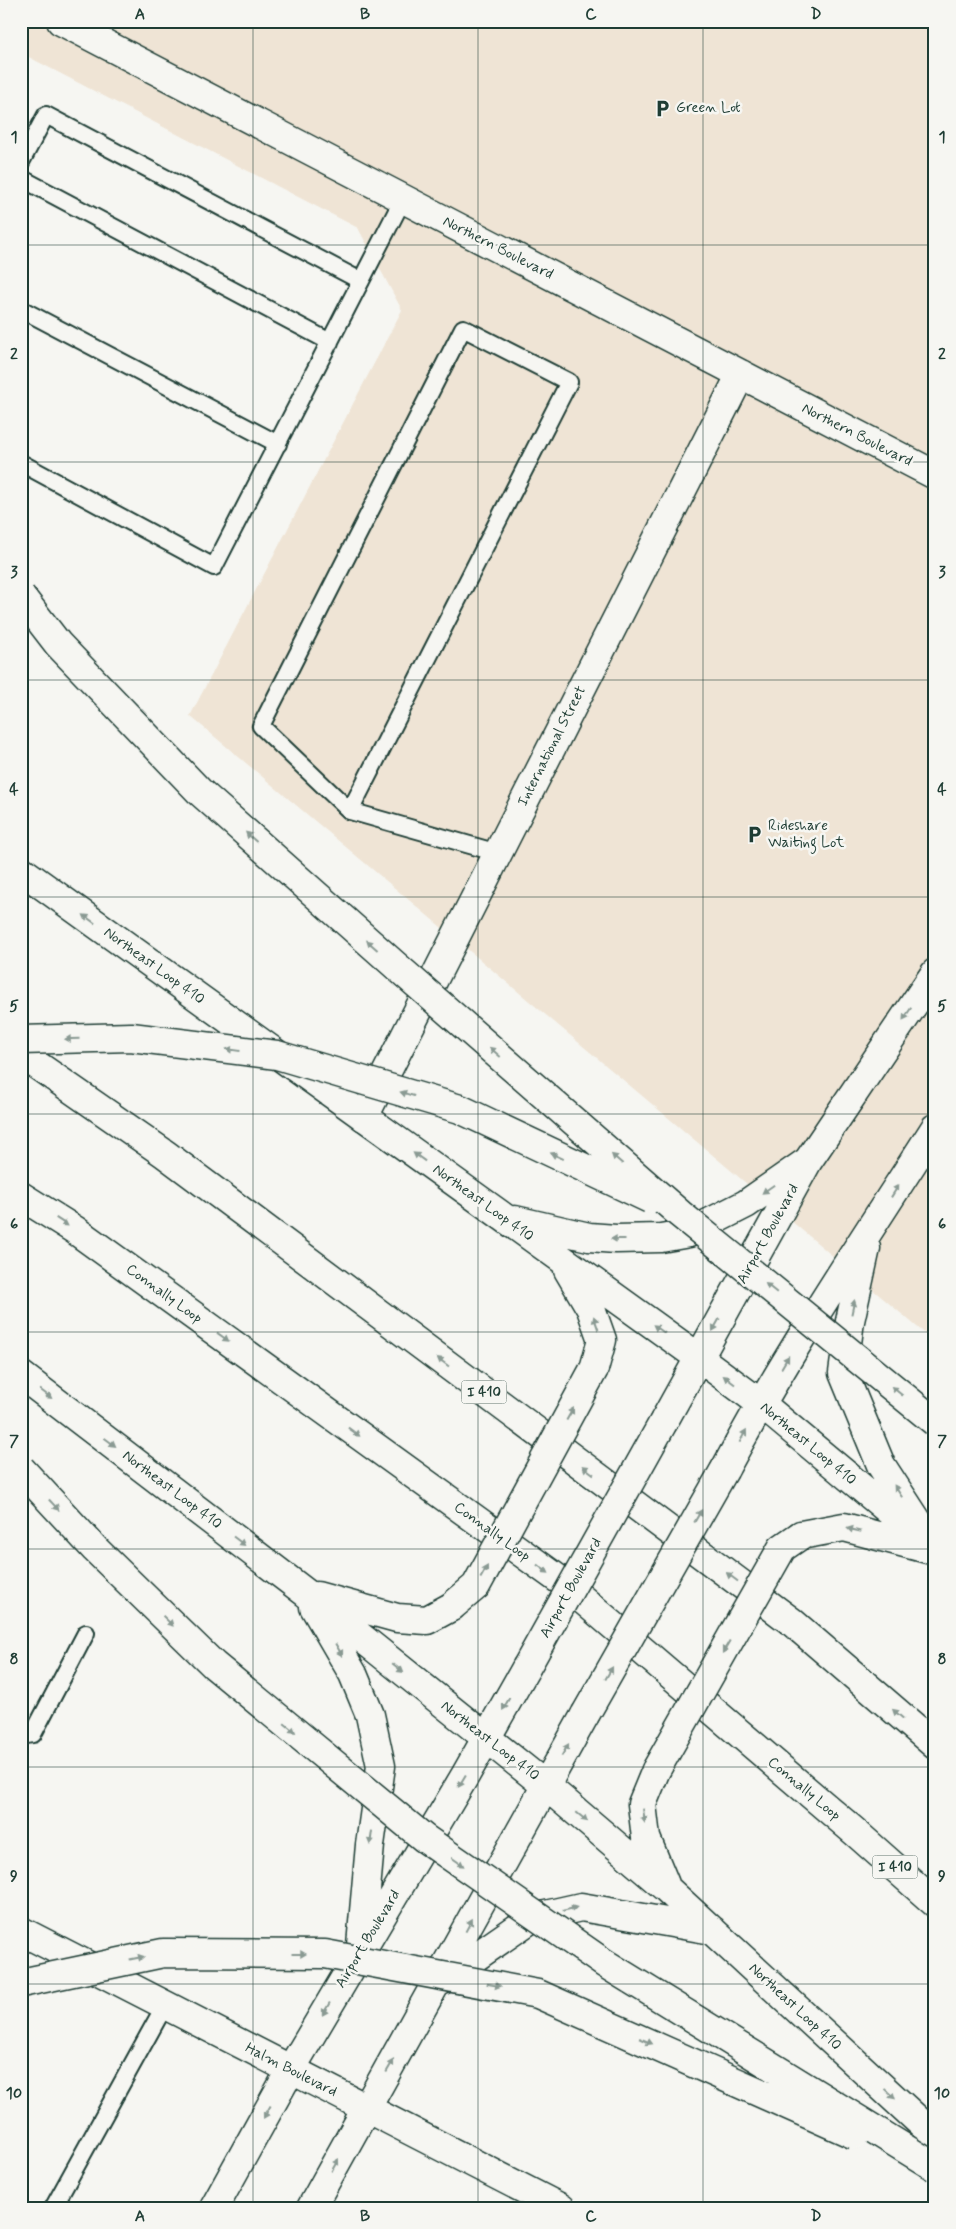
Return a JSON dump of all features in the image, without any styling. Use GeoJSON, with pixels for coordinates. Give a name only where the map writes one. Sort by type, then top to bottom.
{"type":"FeatureCollection","features":[{"type":"Feature","properties":{"kind":"main road","name":"Northern Boulevard"},"geometry":{"type":"LineString","coordinates":[[61,21],[935,475]]}},
{"type":"Feature","properties":{"kind":"main road","name":"International Street"},"geometry":{"type":"LineString","coordinates":[[364,1117],[741,374]]}},
{"type":"Feature","properties":{"kind":"main road"},"geometry":{"type":"LineString","coordinates":[[21,596],[58,644],[199,791],[680,1214],[935,1422]]}},
{"type":"Feature","properties":{"kind":"main road","name":"Northeast Loop 410"},"geometry":{"type":"LineString","coordinates":[[21,870],[760,1403],[935,1549]]}},
{"type":"Feature","properties":{"kind":"main road","name":"Airport Boulevard"},"geometry":{"type":"LineString","coordinates":[[214,2208],[291,2069],[486,1739],[808,1161],[935,973]]}},
{"type":"Feature","properties":{"kind":"main road"},"geometry":{"type":"LineString","coordinates":[[21,1040],[131,1037],[277,1055],[460,1110],[680,1214]]}},
{"type":"Feature","properties":{"kind":"main road","name":"I 410"},"geometry":{"type":"LineString","coordinates":[[21,1054],[165,1154],[792,1622],[935,1745]]}},
{"type":"Feature","properties":{"kind":"main road"},"geometry":{"type":"LineString","coordinates":[[311,2208],[438,1983],[545,1785],[725,1469],[760,1403],[935,1128]]}},
{"type":"Feature","properties":{"kind":"main road"},"geometry":{"type":"LineString","coordinates":[[501,1217],[589,1237],[616,1239],[661,1238],[689,1233],[746,1204],[808,1161]]}},
{"type":"Feature","properties":{"kind":"main road","name":"Connally Loop"},"geometry":{"type":"LineString","coordinates":[[21,1196],[75,1230],[561,1582],[935,1903]]}},
{"type":"Feature","properties":{"kind":"main road"},"geometry":{"type":"LineString","coordinates":[[869,1232],[850,1321],[844,1373],[881,1465],[935,1549]]}},
{"type":"Feature","properties":{"kind":"main road"},"geometry":{"type":"LineString","coordinates":[[306,1593],[397,1618],[427,1620],[451,1607],[476,1586],[594,1369],[602,1340],[592,1309],[562,1260]]}},
{"type":"Feature","properties":{"kind":"main road","name":"Northeast Loop 410"},"geometry":{"type":"LineString","coordinates":[[21,1374],[306,1593],[545,1785],[666,1888],[935,2136]]}},
{"type":"Feature","properties":{"kind":"main road"},"geometry":{"type":"LineString","coordinates":[[21,1469],[95,1549],[214,1665],[424,1838],[604,1963],[935,2169]]}},
{"type":"Feature","properties":{"kind":"main road"},"geometry":{"type":"LineString","coordinates":[[666,1888],[646,1838],[642,1804],[656,1770],[782,1548],[801,1535],[844,1527],[935,1549]]}},
{"type":"Feature","properties":{"kind":"main road"},"geometry":{"type":"LineString","coordinates":[[306,1593],[353,1674],[370,1715],[381,1766],[370,1845],[360,1952]]}},
{"type":"Feature","properties":{"kind":"main road"},"geometry":{"type":"LineString","coordinates":[[854,1832],[935,1924]]}},
{"type":"Feature","properties":{"kind":"main road"},"geometry":{"type":"LineString","coordinates":[[438,1983],[532,1918],[581,1907],[712,1930]]}},
{"type":"Feature","properties":{"kind":"main road","name":"Halm Boulevard"},"geometry":{"type":"LineString","coordinates":[[21,1931],[561,2208]]}},
{"type":"Feature","properties":{"kind":"main road"},"geometry":{"type":"LineString","coordinates":[[21,1983],[163,1953],[325,1954],[538,1994],[935,2169]]}},
{"type":"Feature","properties":{"kind":"lane"},"geometry":{"type":"LineString","coordinates":[[21,162],[46,115],[361,281]]}},
{"type":"Feature","properties":{"kind":"lane"},"geometry":{"type":"LineString","coordinates":[[21,178],[330,342]]}},
{"type":"Feature","properties":{"kind":"lane"},"geometry":{"type":"LineString","coordinates":[[21,463],[214,567],[403,199]]}},
{"type":"Feature","properties":{"kind":"lane"},"geometry":{"type":"LineString","coordinates":[[21,308],[278,444]]}},
{"type":"Feature","properties":{"kind":"lane"},"geometry":{"type":"LineString","coordinates":[[350,811],[569,382],[463,328],[261,726],[350,811],[498,853]]}},
{"type":"Feature","properties":{"kind":"lane"},"geometry":{"type":"LineString","coordinates":[[21,1736],[33,1734],[86,1633]]}},
{"type":"Feature","properties":{"kind":"lane"},"geometry":{"type":"LineString","coordinates":[[53,2208],[165,2005]]}},
{"type":"Feature","properties":{"kind":"shaded area"},"geometry":{"type":"Polygon","coordinates":[[[21,21],[935,21],[935,1342],[190,716],[402,310],[358,228],[21,53],[21,21]]]}},
{"type":"Feature","properties":{"kind":"place","name":"Green Lot"},"geometry":{"type":"Point","coordinates":[662,108]}},
{"type":"Feature","properties":{"kind":"place","name":"Rideshare Waiting Lot"},"geometry":{"type":"Point","coordinates":[754,835]}}]}
